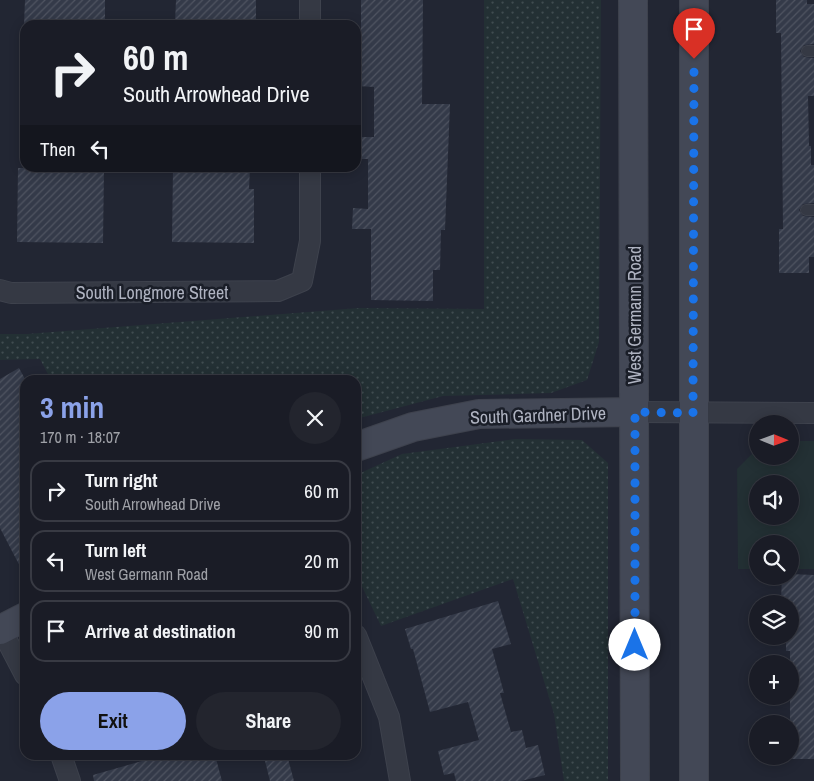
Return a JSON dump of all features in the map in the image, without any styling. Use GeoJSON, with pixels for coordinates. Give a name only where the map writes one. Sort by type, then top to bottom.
{"type":"FeatureCollection","features":[{"type":"Feature","properties":{"kind":"main road","name":"West Germann Road"},"geometry":{"type":"LineString","coordinates":[[633,0],[635,781]]}},
{"type":"Feature","properties":{"kind":"main road"},"geometry":{"type":"LineString","coordinates":[[694,0],[694,781]]}},
{"type":"Feature","properties":{"kind":"main road","name":"South Gardner Drive"},"geometry":{"type":"LineString","coordinates":[[361,445],[413,427],[479,414],[635,412]]}},
{"type":"Feature","properties":{"kind":"main road"},"geometry":{"type":"LineString","coordinates":[[0,629],[20,619]]}},
{"type":"Feature","properties":{"kind":"street"},"geometry":{"type":"LineString","coordinates":[[310,0],[310,20]]}},
{"type":"Feature","properties":{"kind":"street","name":"South Longmore Street"},"geometry":{"type":"LineString","coordinates":[[0,290],[11,293],[278,291],[302,281],[310,241],[310,172]]}},
{"type":"Feature","properties":{"kind":"street"},"geometry":{"type":"LineString","coordinates":[[635,412],[814,413]]}},
{"type":"Feature","properties":{"kind":"street"},"geometry":{"type":"LineString","coordinates":[[0,629],[20,666]]}},
{"type":"Feature","properties":{"kind":"street"},"geometry":{"type":"LineString","coordinates":[[361,648],[388,717],[400,781]]}},
{"type":"Feature","properties":{"kind":"street"},"geometry":{"type":"LineString","coordinates":[[63,760],[70,781]]}},
{"type":"Feature","properties":{"kind":"shaded area"},"geometry":{"type":"Polygon","coordinates":[[[484,0],[601,0],[599,342],[587,380],[551,393],[443,396],[361,418],[361,375],[48,375],[40,359],[0,360],[0,334],[27,334],[359,308],[484,309],[484,0]]]}},
{"type":"Feature","properties":{"kind":"shaded area"},"geometry":{"type":"Polygon","coordinates":[[[515,439],[582,440],[608,463],[608,781],[564,781],[554,714],[513,579],[381,626],[361,584],[361,473],[402,454],[515,439]]]}},
{"type":"Feature","properties":{"kind":"shaded area"},"geometry":{"type":"Polygon","coordinates":[[[799,441],[814,441],[814,569],[799,569],[799,535],[749,535],[749,569],[738,569],[737,469],[749,457],[749,465],[799,465],[799,441]]]}},
{"type":"Feature","properties":{"kind":"building"},"geometry":{"type":"Polygon","coordinates":[[[25,0],[105,0],[105,20],[24,20],[25,0]]]}},
{"type":"Feature","properties":{"kind":"building"},"geometry":{"type":"Polygon","coordinates":[[[176,0],[256,0],[256,20],[175,20],[176,0]]]}},
{"type":"Feature","properties":{"kind":"building"},"geometry":{"type":"Polygon","coordinates":[[[361,0],[423,0],[422,104],[450,104],[445,230],[441,230],[440,270],[433,270],[433,301],[371,300],[371,229],[352,229],[353,208],[368,209],[368,159],[361,159],[361,137],[374,137],[374,87],[361,86],[361,0]]]}},
{"type":"Feature","properties":{"kind":"building"},"geometry":{"type":"Polygon","coordinates":[[[776,0],[807,0],[807,4],[814,4],[814,44],[804,45],[800,51],[804,57],[814,58],[814,96],[808,96],[809,146],[811,146],[811,165],[814,165],[814,203],[803,204],[799,210],[803,216],[814,217],[814,257],[809,257],[809,273],[779,273],[779,229],[783,229],[781,33],[776,33],[776,0]]]}},
{"type":"Feature","properties":{"kind":"building"},"geometry":{"type":"Polygon","coordinates":[[[18,168],[20,168],[20,172],[104,172],[103,243],[17,242],[18,168]]]}},
{"type":"Feature","properties":{"kind":"building"},"geometry":{"type":"Polygon","coordinates":[[[173,172],[250,172],[249,189],[254,189],[254,243],[172,242],[173,172]]]}},
{"type":"Feature","properties":{"kind":"building"},"geometry":{"type":"Polygon","coordinates":[[[19,368],[23,375],[20,375],[20,566],[0,528],[0,379],[19,368]]]}},
{"type":"Feature","properties":{"kind":"building"},"geometry":{"type":"Polygon","coordinates":[[[799,574],[814,575],[814,759],[799,759],[799,715],[790,715],[790,705],[799,705],[799,655],[790,655],[790,651],[786,651],[786,645],[799,645],[799,595],[781,595],[782,585],[799,585],[799,574]]]}},
{"type":"Feature","properties":{"kind":"building"},"geometry":{"type":"Polygon","coordinates":[[[498,601],[511,644],[492,649],[504,693],[500,693],[511,732],[522,730],[526,748],[538,745],[545,775],[521,781],[456,781],[454,773],[444,775],[438,751],[479,740],[468,702],[430,712],[413,649],[411,649],[405,629],[498,601]]]}},
{"type":"Feature","properties":{"kind":"building"},"geometry":{"type":"Polygon","coordinates":[[[146,760],[216,760],[222,781],[94,781],[93,775],[146,760]]]}},
{"type":"Feature","properties":{"kind":"building"},"geometry":{"type":"Polygon","coordinates":[[[288,760],[294,781],[270,781],[265,761],[288,760]]]}},
{"type":"Feature","properties":{"kind":"route"},"geometry":{"type":"LineString","coordinates":[[635,645],[635,412],[693,413],[694,59]]}}]}
